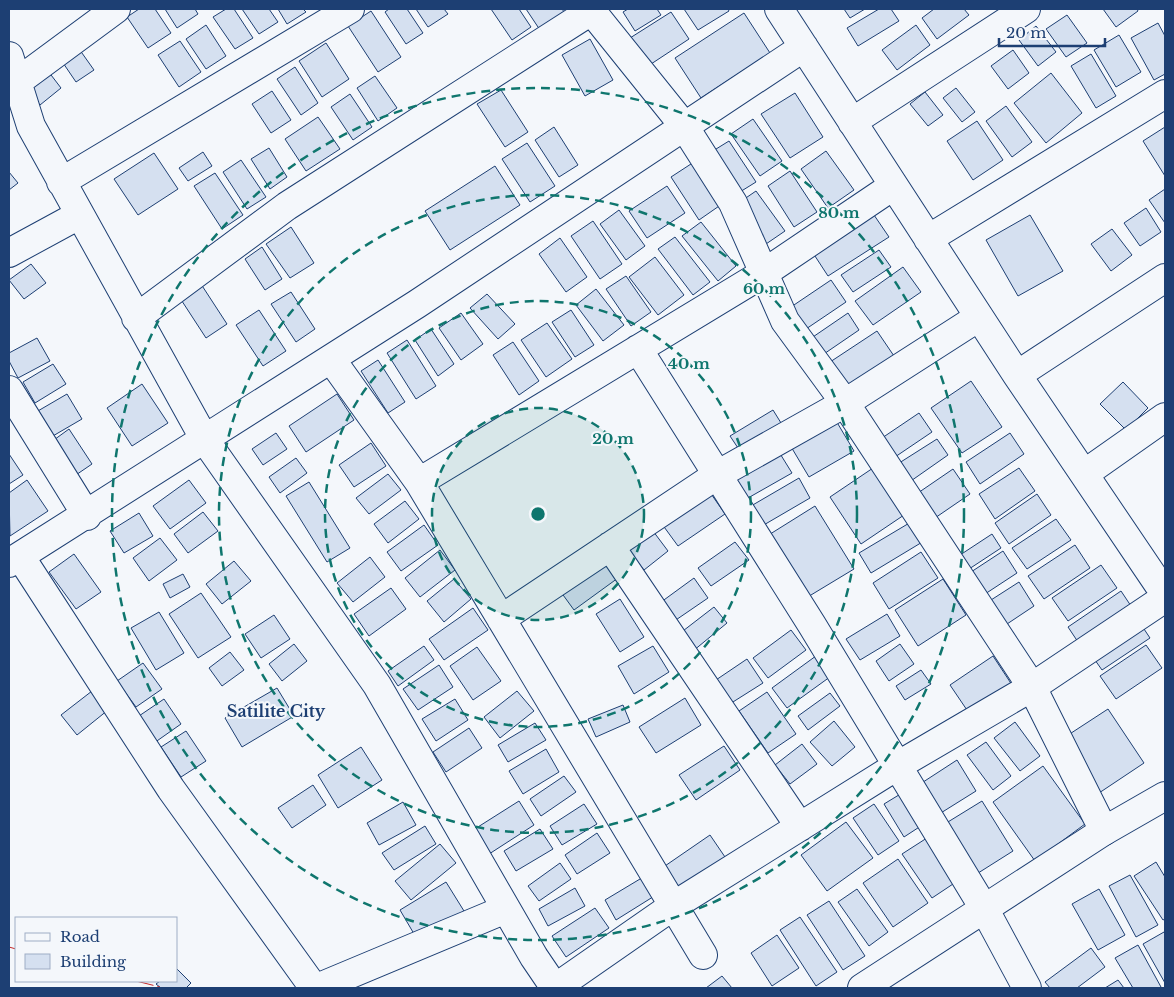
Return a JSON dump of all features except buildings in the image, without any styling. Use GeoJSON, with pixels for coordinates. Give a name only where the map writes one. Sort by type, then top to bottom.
{"type":"FeatureCollection","features":[{"type":"Feature","properties":{"kind":"street"},"geometry":{"type":"LineString","coordinates":[[13,85],[116,9]]}},
{"type":"Feature","properties":{"kind":"street"},"geometry":{"type":"LineString","coordinates":[[61,182],[350,9]]}},
{"type":"Feature","properties":{"kind":"street"},"geometry":{"type":"LineString","coordinates":[[9,56],[13,85],[31,126],[204,440],[377,685],[506,909],[555,988],[673,906],[897,766],[1032,687],[1165,596],[1017,375],[779,9]]}},
{"type":"Feature","properties":{"kind":"street"},"geometry":{"type":"LineString","coordinates":[[136,318],[287,206],[590,10],[684,126],[733,203],[786,321],[845,403],[1032,687],[1104,831]]}},
{"type":"Feature","properties":{"kind":"street"},"geometry":{"type":"LineString","coordinates":[[852,122],[1010,13]]}},
{"type":"Feature","properties":{"kind":"street"},"geometry":{"type":"LineString","coordinates":[[506,909],[316,988],[171,789],[15,560],[87,516],[331,359],[804,47]]}},
{"type":"Feature","properties":{"kind":"street"},"geometry":{"type":"LineString","coordinates":[[928,239],[1165,94]]}},
{"type":"Feature","properties":{"kind":"street"},"geometry":{"type":"LineString","coordinates":[[419,482],[764,273],[893,186]]}},
{"type":"Feature","properties":{"kind":"street"},"geometry":{"type":"LineString","coordinates":[[9,253],[79,215]]}},
{"type":"Feature","properties":{"kind":"street"},"geometry":{"type":"LineString","coordinates":[[1017,375],[1165,278]]}},
{"type":"Feature","properties":{"kind":"street"},"geometry":{"type":"LineString","coordinates":[[501,619],[717,475],[845,403],[979,317]]}},
{"type":"Feature","properties":{"kind":"street"},"geometry":{"type":"LineString","coordinates":[[638,349],[985,910],[1027,988]]}},
{"type":"Feature","properties":{"kind":"street"},"geometry":{"type":"LineString","coordinates":[[331,359],[419,482],[703,955]]}},
{"type":"Feature","properties":{"kind":"street"},"geometry":{"type":"LineString","coordinates":[[9,390],[87,516]]}},
{"type":"Feature","properties":{"kind":"street"},"geometry":{"type":"LineString","coordinates":[[1084,474],[1165,417]]}},
{"type":"Feature","properties":{"kind":"street"},"geometry":{"type":"LineString","coordinates":[[610,546],[800,827]]}},
{"type":"Feature","properties":{"kind":"street"},"geometry":{"type":"LineString","coordinates":[[862,988],[985,910],[1104,831],[1165,796]]}},
{"type":"Feature","properties":{"kind":"power"},"geometry":{"type":"LineString","coordinates":[[9,947],[15,949]]}},
{"type":"Feature","properties":{"kind":"power"},"geometry":{"type":"LineString","coordinates":[[140,982],[164,988]]}},
{"type":"Feature","properties":{"kind":"district","name":"Satilite City"},"geometry":{"type":"Point","coordinates":[276,711]}}]}
